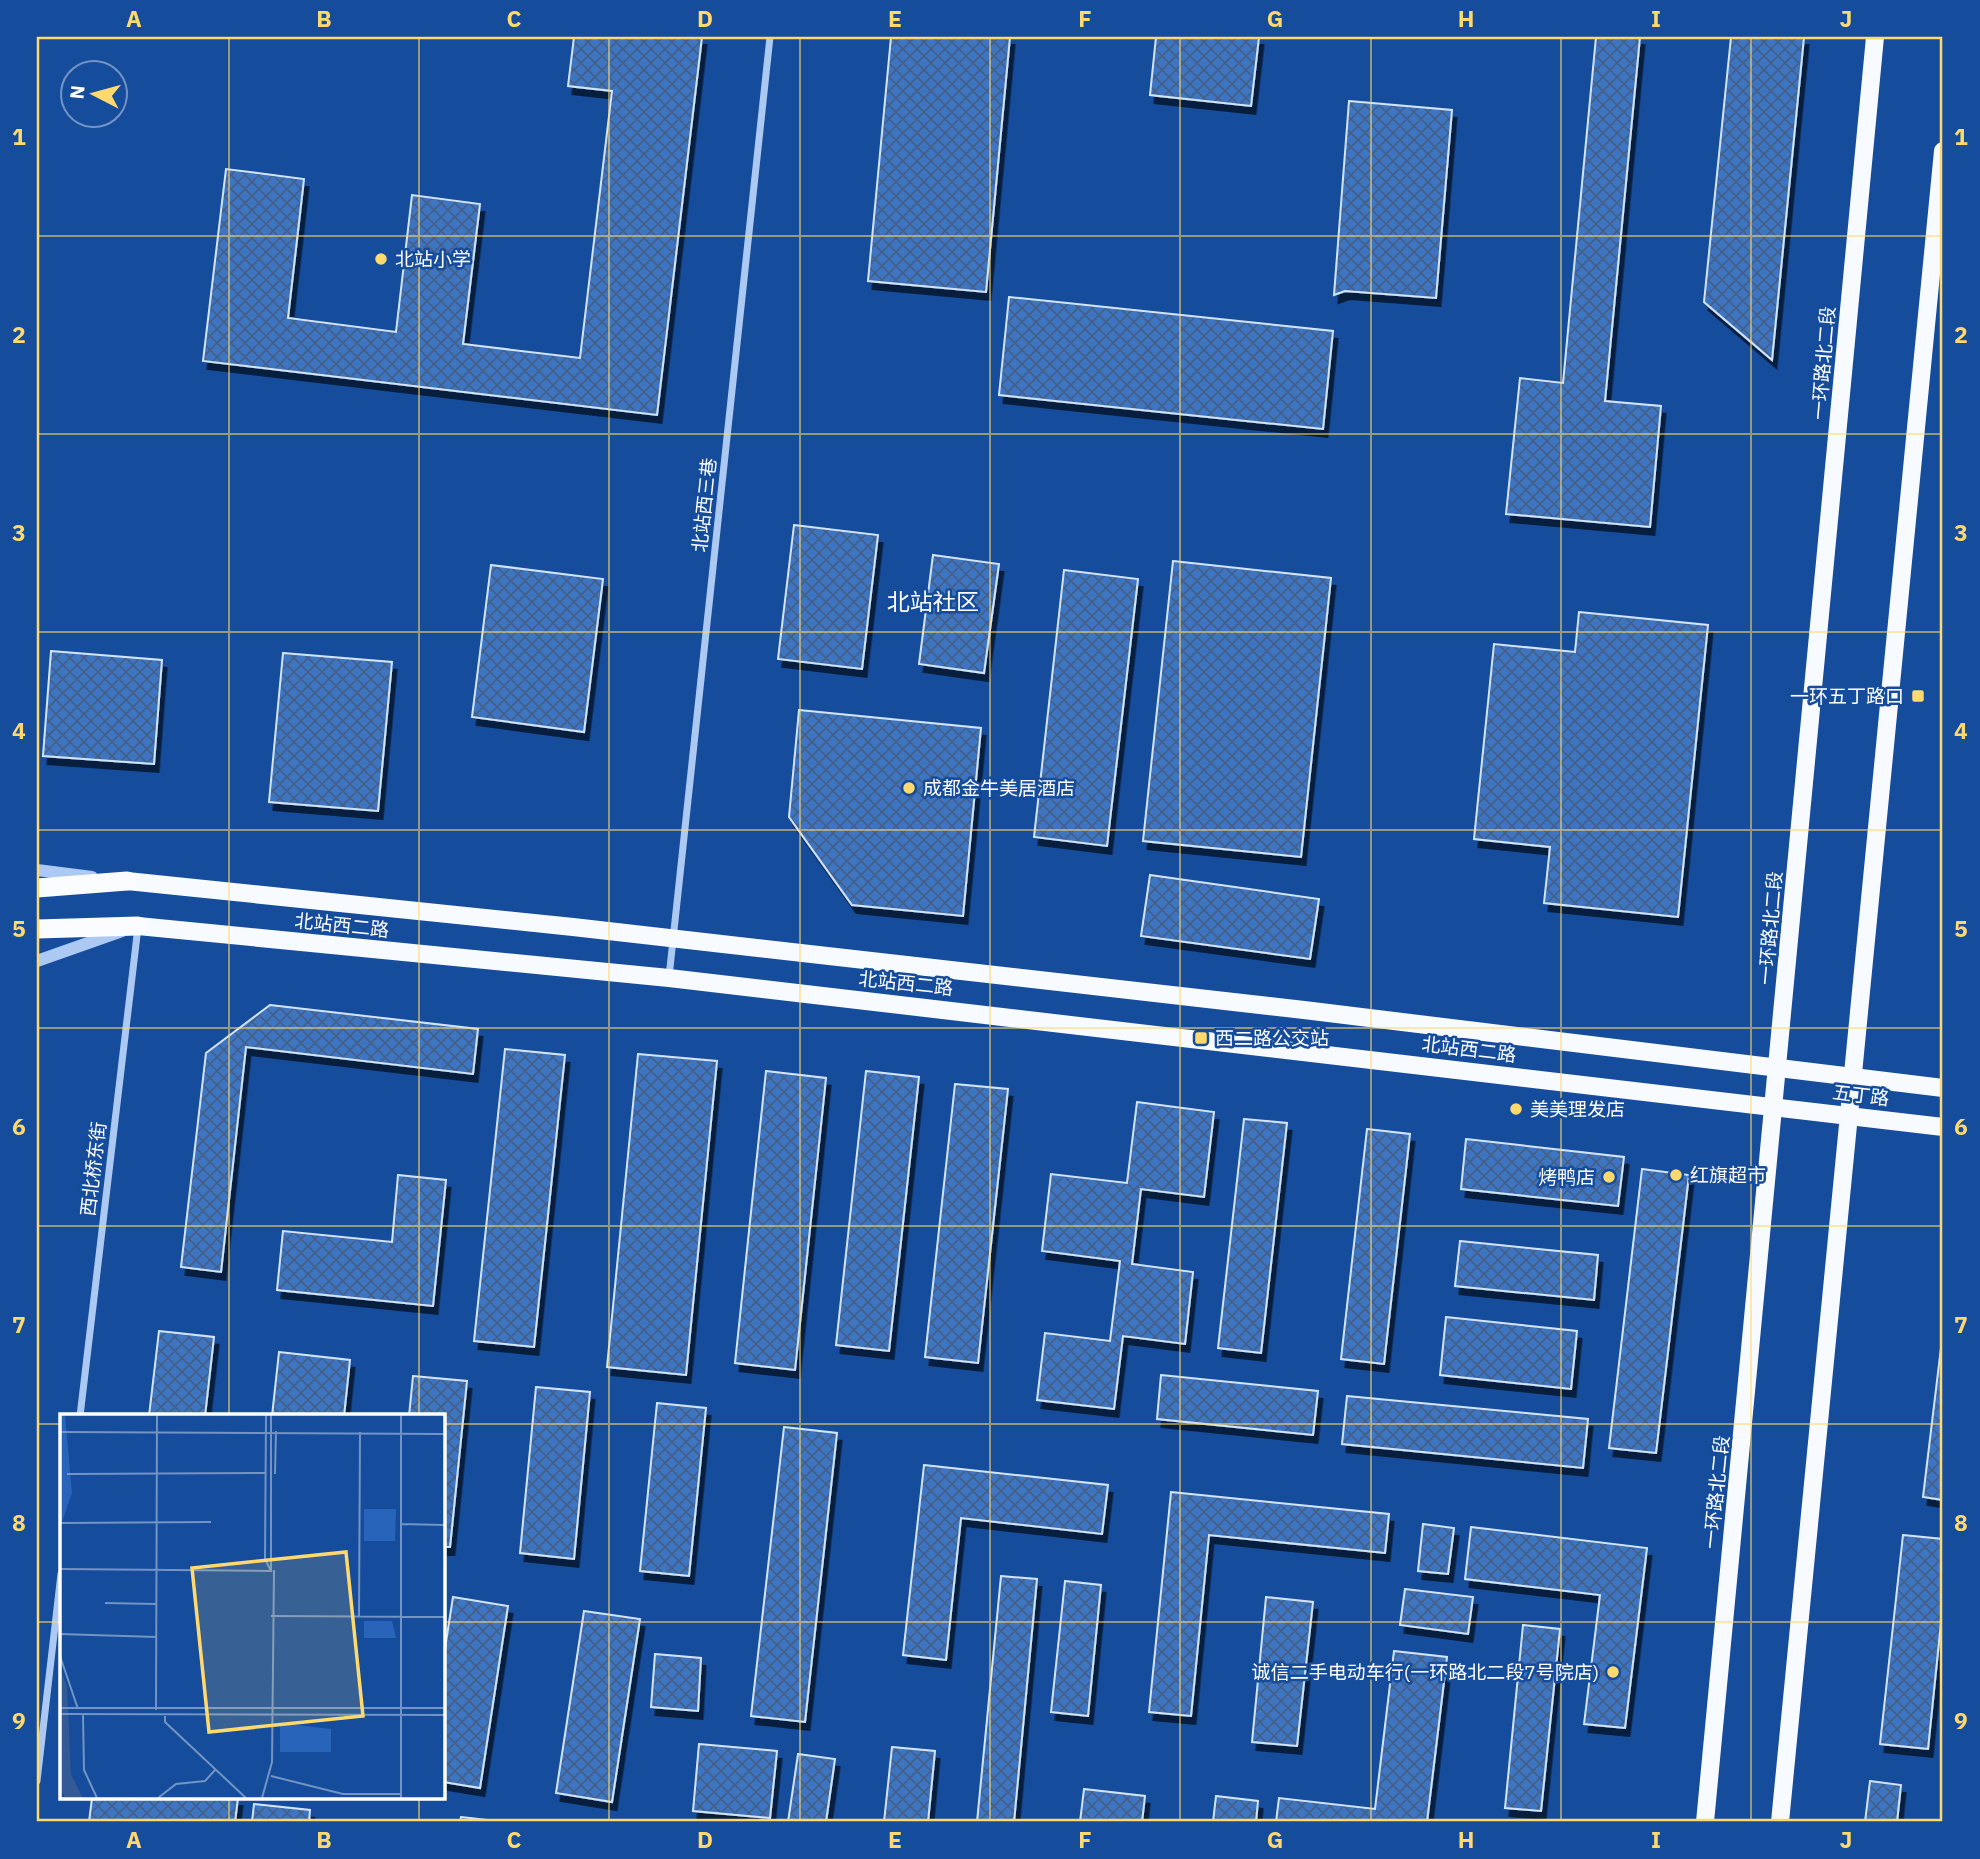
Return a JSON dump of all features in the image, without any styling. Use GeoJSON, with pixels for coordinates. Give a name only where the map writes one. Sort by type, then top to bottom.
{"type":"FeatureCollection","features":[{"type":"Feature","properties":{"kind":"highway"},"geometry":{"type":"LineString","coordinates":[[37,887],[127,881]]}},
{"type":"Feature","properties":{"kind":"highway"},"geometry":{"type":"LineString","coordinates":[[37,929],[138,926]]}},
{"type":"Feature","properties":{"kind":"main road","name":"一环路北二段"},"geometry":{"type":"LineString","coordinates":[[1705,1822],[1875,37]]}},
{"type":"Feature","properties":{"kind":"main road"},"geometry":{"type":"LineString","coordinates":[[1780,1822],[1943,151]]}},
{"type":"Feature","properties":{"kind":"main road","name":"北站西二路"},"geometry":{"type":"LineString","coordinates":[[127,881],[673,938],[1317,1012],[1778,1069]]}},
{"type":"Feature","properties":{"kind":"main road","name":"北站西二路"},"geometry":{"type":"LineString","coordinates":[[138,926],[669,978],[1774,1108]]}},
{"type":"Feature","properties":{"kind":"main road","name":"五丁路"},"geometry":{"type":"LineString","coordinates":[[1778,1069],[1943,1088]]}},
{"type":"Feature","properties":{"kind":"main road","name":"五丁路"},"geometry":{"type":"LineString","coordinates":[[1774,1108],[1849,1114],[1943,1127]]}},
{"type":"Feature","properties":{"kind":"street","name":"北站西三巷"},"geometry":{"type":"LineString","coordinates":[[669,978],[770,37]]}},
{"type":"Feature","properties":{"kind":"street","name":"北站西二路"},"geometry":{"type":"LineString","coordinates":[[37,870],[127,881]]}},
{"type":"Feature","properties":{"kind":"street","name":"北站西二路"},"geometry":{"type":"LineString","coordinates":[[37,961],[138,926]]}},
{"type":"Feature","properties":{"kind":"street","name":"西北桥东街"},"geometry":{"type":"LineString","coordinates":[[80,1414],[138,926]]}},
{"type":"Feature","properties":{"kind":"street"},"geometry":{"type":"LineString","coordinates":[[37,1781],[60,1583]]}},
{"type":"Feature","properties":{"kind":"building"},"geometry":{"type":"Polygon","coordinates":[[[574,37],[702,37],[657,415],[203,361],[226,169],[304,179],[288,318],[396,332],[412,195],[480,204],[463,344],[580,358],[612,91],[568,86],[574,37]]]}},
{"type":"Feature","properties":{"kind":"building"},"geometry":{"type":"Polygon","coordinates":[[[891,37],[1010,37],[986,292],[868,281],[891,37]]]}},
{"type":"Feature","properties":{"kind":"building"},"geometry":{"type":"Polygon","coordinates":[[[1156,37],[1259,37],[1251,106],[1150,95],[1156,37]]]}},
{"type":"Feature","properties":{"kind":"building"},"geometry":{"type":"Polygon","coordinates":[[[1596,37],[1640,37],[1605,401],[1661,406],[1650,527],[1506,514],[1520,378],[1563,383],[1596,37]]]}},
{"type":"Feature","properties":{"kind":"building"},"geometry":{"type":"Polygon","coordinates":[[[1731,37],[1804,37],[1772,360],[1704,302],[1731,37]]]}},
{"type":"Feature","properties":{"kind":"building"},"geometry":{"type":"Polygon","coordinates":[[[1349,101],[1452,110],[1436,298],[1345,291],[1334,295],[1349,101]]]}},
{"type":"Feature","properties":{"kind":"building"},"geometry":{"type":"Polygon","coordinates":[[[1009,297],[1333,331],[1323,429],[999,395],[1009,297]]]}},
{"type":"Feature","properties":{"kind":"building"},"geometry":{"type":"Polygon","coordinates":[[[794,525],[878,535],[862,669],[778,659],[794,525]]]}},
{"type":"Feature","properties":{"kind":"building"},"geometry":{"type":"Polygon","coordinates":[[[933,555],[999,564],[984,673],[919,664],[933,555]]]}},
{"type":"Feature","properties":{"kind":"building"},"geometry":{"type":"Polygon","coordinates":[[[1173,561],[1331,578],[1301,857],[1143,841],[1173,561]]]}},
{"type":"Feature","properties":{"kind":"building"},"geometry":{"type":"Polygon","coordinates":[[[491,565],[603,579],[584,732],[472,717],[491,565]]]}},
{"type":"Feature","properties":{"kind":"building"},"geometry":{"type":"Polygon","coordinates":[[[1064,570],[1138,579],[1107,846],[1034,837],[1064,570]]]}},
{"type":"Feature","properties":{"kind":"building"},"geometry":{"type":"Polygon","coordinates":[[[1579,612],[1708,625],[1678,917],[1544,903],[1550,847],[1474,839],[1494,644],[1575,652],[1579,612]]]}},
{"type":"Feature","properties":{"kind":"building"},"geometry":{"type":"Polygon","coordinates":[[[51,651],[162,660],[154,764],[43,756],[51,651]]]}},
{"type":"Feature","properties":{"kind":"building"},"geometry":{"type":"Polygon","coordinates":[[[283,653],[392,662],[378,811],[269,802],[283,653]]]}},
{"type":"Feature","properties":{"kind":"building"},"geometry":{"type":"Polygon","coordinates":[[[799,710],[981,728],[963,916],[852,905],[789,817],[799,710]]]}},
{"type":"Feature","properties":{"kind":"building"},"geometry":{"type":"Polygon","coordinates":[[[1150,875],[1319,899],[1310,959],[1141,936],[1150,875]]]}},
{"type":"Feature","properties":{"kind":"building"},"geometry":{"type":"Polygon","coordinates":[[[270,1005],[478,1029],[473,1074],[246,1047],[221,1272],[181,1267],[206,1053],[270,1005]]]}},
{"type":"Feature","properties":{"kind":"building"},"geometry":{"type":"Polygon","coordinates":[[[505,1049],[565,1055],[534,1347],[474,1341],[505,1049]]]}},
{"type":"Feature","properties":{"kind":"building"},"geometry":{"type":"Polygon","coordinates":[[[638,1054],[717,1061],[686,1375],[607,1367],[638,1054]]]}},
{"type":"Feature","properties":{"kind":"building"},"geometry":{"type":"Polygon","coordinates":[[[766,1071],[826,1078],[795,1370],[735,1363],[766,1071]]]}},
{"type":"Feature","properties":{"kind":"building"},"geometry":{"type":"Polygon","coordinates":[[[866,1071],[919,1077],[889,1351],[836,1345],[866,1071]]]}},
{"type":"Feature","properties":{"kind":"building"},"geometry":{"type":"Polygon","coordinates":[[[955,1084],[1008,1089],[978,1363],[925,1357],[955,1084]]]}},
{"type":"Feature","properties":{"kind":"building"},"geometry":{"type":"Polygon","coordinates":[[[1137,1102],[1214,1112],[1204,1197],[1141,1189],[1132,1264],[1193,1272],[1185,1344],[1123,1336],[1114,1409],[1037,1400],[1045,1333],[1110,1341],[1120,1261],[1042,1251],[1051,1174],[1127,1183],[1137,1102]]]}},
{"type":"Feature","properties":{"kind":"building"},"geometry":{"type":"Polygon","coordinates":[[[1244,1119],[1287,1123],[1261,1353],[1218,1348],[1244,1119]]]}},
{"type":"Feature","properties":{"kind":"building"},"geometry":{"type":"Polygon","coordinates":[[[1367,1129],[1410,1134],[1384,1364],[1341,1359],[1367,1129]]]}},
{"type":"Feature","properties":{"kind":"building"},"geometry":{"type":"Polygon","coordinates":[[[1466,1139],[1624,1157],[1618,1206],[1461,1189],[1466,1139]]]}},
{"type":"Feature","properties":{"kind":"building"},"geometry":{"type":"Polygon","coordinates":[[[1642,1169],[1689,1175],[1656,1453],[1609,1448],[1642,1169]]]}},
{"type":"Feature","properties":{"kind":"building"},"geometry":{"type":"Polygon","coordinates":[[[398,1175],[446,1180],[433,1306],[277,1290],[283,1231],[392,1242],[398,1175]]]}},
{"type":"Feature","properties":{"kind":"building"},"geometry":{"type":"Polygon","coordinates":[[[1460,1241],[1598,1255],[1594,1300],[1455,1286],[1460,1241]]]}},
{"type":"Feature","properties":{"kind":"building"},"geometry":{"type":"Polygon","coordinates":[[[1446,1317],[1577,1331],[1571,1389],[1440,1375],[1446,1317]]]}},
{"type":"Feature","properties":{"kind":"building"},"geometry":{"type":"Polygon","coordinates":[[[159,1331],[214,1337],[205,1414],[149,1414],[159,1331]]]}},
{"type":"Feature","properties":{"kind":"building"},"geometry":{"type":"Polygon","coordinates":[[[1943,1331],[1943,1500],[1923,1497],[1943,1331]]]}},
{"type":"Feature","properties":{"kind":"building"},"geometry":{"type":"Polygon","coordinates":[[[279,1352],[350,1360],[344,1414],[272,1414],[279,1352]]]}},
{"type":"Feature","properties":{"kind":"building"},"geometry":{"type":"Polygon","coordinates":[[[1161,1375],[1318,1391],[1313,1435],[1157,1419],[1161,1375]]]}},
{"type":"Feature","properties":{"kind":"building"},"geometry":{"type":"Polygon","coordinates":[[[413,1376],[467,1381],[450,1547],[444,1547],[444,1414],[409,1414],[413,1376]]]}},
{"type":"Feature","properties":{"kind":"building"},"geometry":{"type":"Polygon","coordinates":[[[536,1387],[590,1392],[574,1559],[520,1553],[536,1387]]]}},
{"type":"Feature","properties":{"kind":"building"},"geometry":{"type":"Polygon","coordinates":[[[1347,1396],[1588,1419],[1583,1468],[1342,1444],[1347,1396]]]}},
{"type":"Feature","properties":{"kind":"building"},"geometry":{"type":"Polygon","coordinates":[[[657,1403],[706,1408],[689,1576],[640,1571],[657,1403]]]}},
{"type":"Feature","properties":{"kind":"building"},"geometry":{"type":"Polygon","coordinates":[[[784,1427],[837,1433],[805,1722],[751,1716],[784,1427]]]}},
{"type":"Feature","properties":{"kind":"building"},"geometry":{"type":"Polygon","coordinates":[[[924,1465],[1108,1485],[1102,1534],[961,1518],[946,1660],[903,1655],[924,1465]]]}},
{"type":"Feature","properties":{"kind":"building"},"geometry":{"type":"Polygon","coordinates":[[[1171,1492],[1389,1514],[1385,1553],[1209,1535],[1191,1716],[1149,1712],[1171,1492]]]}},
{"type":"Feature","properties":{"kind":"building"},"geometry":{"type":"Polygon","coordinates":[[[1423,1524],[1454,1528],[1448,1574],[1418,1571],[1423,1524]]]}},
{"type":"Feature","properties":{"kind":"building"},"geometry":{"type":"Polygon","coordinates":[[[1471,1527],[1647,1548],[1625,1728],[1584,1724],[1600,1595],[1465,1579],[1471,1527]]]}},
{"type":"Feature","properties":{"kind":"building"},"geometry":{"type":"Polygon","coordinates":[[[1903,1535],[1943,1539],[1943,1603],[1928,1749],[1880,1744],[1903,1535]]]}},
{"type":"Feature","properties":{"kind":"building"},"geometry":{"type":"Polygon","coordinates":[[[1001,1576],[1037,1579],[1014,1822],[977,1822],[1001,1576]]]}},
{"type":"Feature","properties":{"kind":"building"},"geometry":{"type":"Polygon","coordinates":[[[1065,1581],[1101,1585],[1088,1716],[1051,1712],[1065,1581]]]}},
{"type":"Feature","properties":{"kind":"building"},"geometry":{"type":"Polygon","coordinates":[[[1405,1589],[1473,1597],[1468,1634],[1400,1625],[1405,1589]]]}},
{"type":"Feature","properties":{"kind":"building"},"geometry":{"type":"Polygon","coordinates":[[[453,1597],[508,1606],[480,1788],[444,1782],[444,1655],[453,1597]]]}},
{"type":"Feature","properties":{"kind":"building"},"geometry":{"type":"Polygon","coordinates":[[[1266,1597],[1313,1602],[1297,1746],[1252,1742],[1266,1597]]]}},
{"type":"Feature","properties":{"kind":"building"},"geometry":{"type":"Polygon","coordinates":[[[584,1611],[640,1619],[612,1802],[556,1793],[584,1611]]]}},
{"type":"Feature","properties":{"kind":"building"},"geometry":{"type":"Polygon","coordinates":[[[1523,1625],[1560,1629],[1541,1811],[1505,1808],[1523,1625]]]}},
{"type":"Feature","properties":{"kind":"building"},"geometry":{"type":"Polygon","coordinates":[[[1394,1651],[1447,1657],[1427,1822],[1276,1822],[1279,1798],[1375,1809],[1394,1651]]]}},
{"type":"Feature","properties":{"kind":"building"},"geometry":{"type":"Polygon","coordinates":[[[655,1654],[701,1658],[698,1711],[651,1707],[655,1654]]]}},
{"type":"Feature","properties":{"kind":"building"},"geometry":{"type":"Polygon","coordinates":[[[699,1744],[777,1751],[770,1818],[693,1811],[699,1744]]]}},
{"type":"Feature","properties":{"kind":"building"},"geometry":{"type":"Polygon","coordinates":[[[892,1747],[935,1751],[928,1822],[884,1822],[892,1747]]]}},
{"type":"Feature","properties":{"kind":"building"},"geometry":{"type":"Polygon","coordinates":[[[798,1754],[835,1759],[826,1822],[788,1822],[798,1754]]]}},
{"type":"Feature","properties":{"kind":"building"},"geometry":{"type":"Polygon","coordinates":[[[1870,1781],[1901,1785],[1897,1822],[1865,1822],[1870,1781]]]}},
{"type":"Feature","properties":{"kind":"building"},"geometry":{"type":"Polygon","coordinates":[[[1084,1789],[1145,1796],[1142,1822],[1080,1822],[1084,1789]]]}},
{"type":"Feature","properties":{"kind":"building"},"geometry":{"type":"Polygon","coordinates":[[[1216,1796],[1258,1801],[1256,1822],[1213,1822],[1216,1796]]]}},
{"type":"Feature","properties":{"kind":"building"},"geometry":{"type":"Polygon","coordinates":[[[92,1800],[238,1800],[235,1822],[89,1822],[92,1800]]]}},
{"type":"Feature","properties":{"kind":"building"},"geometry":{"type":"Polygon","coordinates":[[[254,1804],[310,1810],[309,1822],[252,1822],[254,1804]]]}},
{"type":"Feature","properties":{"kind":"building"},"geometry":{"type":"Polygon","coordinates":[[[461,1817],[505,1822],[460,1822],[461,1817]]]}},
{"type":"Feature","properties":{"kind":"place","name":"北站小学"},"geometry":{"type":"Point","coordinates":[381,259]}},
{"type":"Feature","properties":{"kind":"place","name":"一环五丁路口"},"geometry":{"type":"Point","coordinates":[1918,696]}},
{"type":"Feature","properties":{"kind":"place","name":"成都金牛美居酒店"},"geometry":{"type":"Point","coordinates":[909,788]}},
{"type":"Feature","properties":{"kind":"place","name":"西二路公交站"},"geometry":{"type":"Point","coordinates":[1201,1038]}},
{"type":"Feature","properties":{"kind":"place","name":"美美理发店"},"geometry":{"type":"Point","coordinates":[1516,1109]}},
{"type":"Feature","properties":{"kind":"place","name":"红旗超市"},"geometry":{"type":"Point","coordinates":[1676,1175]}},
{"type":"Feature","properties":{"kind":"place","name":"烤鸭店"},"geometry":{"type":"Point","coordinates":[1609,1177]}},
{"type":"Feature","properties":{"kind":"place","name":"诚信二手电动车行(一环路北二段7号院店)"},"geometry":{"type":"Point","coordinates":[1613,1672]}},
{"type":"Feature","properties":{"kind":"district","name":"北站社区"},"geometry":{"type":"Point","coordinates":[933,601]}}]}
